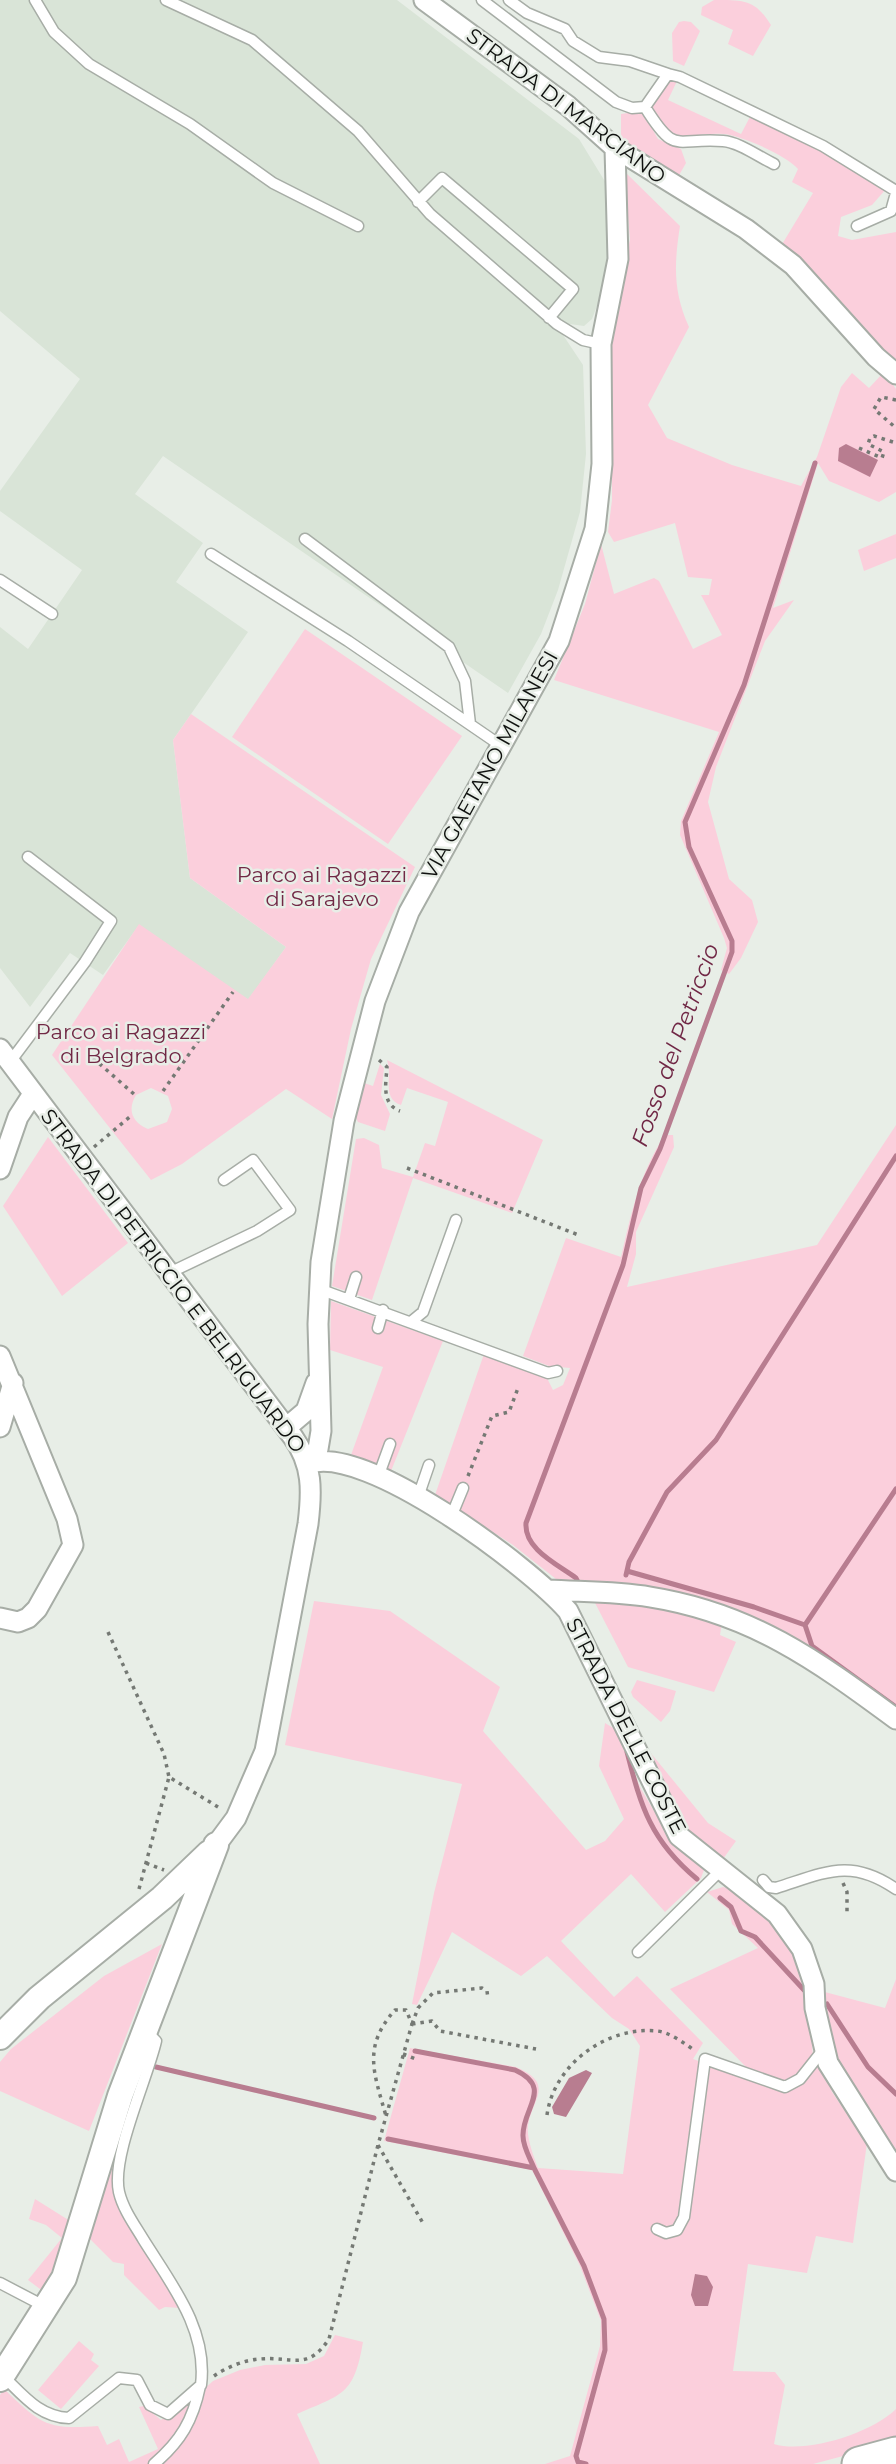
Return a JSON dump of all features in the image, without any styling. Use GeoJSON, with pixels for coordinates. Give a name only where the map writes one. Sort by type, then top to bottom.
{"type":"FeatureCollection","features":[{"type":"Feature","properties":{"kind":"highway"},"geometry":{"type":"LineString","coordinates":[[859,2464],[896,2454]]}},
{"type":"Feature","properties":{"kind":"street","name":"STRADA DI MARCIANO"},"geometry":{"type":"LineString","coordinates":[[424,0],[568,106],[615,148],[746,229],[793,265],[876,357],[896,374]]}},
{"type":"Feature","properties":{"kind":"street","name":"VIA GAETANO MILANESI"},"geometry":{"type":"LineString","coordinates":[[308,1464],[317,1449],[321,1431],[318,1376],[319,1289],[334,1177],[361,1052],[377,993],[401,930],[559,641],[576,598],[595,529],[602,464],[601,344],[618,259],[615,148]]}},
{"type":"Feature","properties":{"kind":"street","name":"STRADA DI PETRICCIO E BELRIGUARDO"},"geometry":{"type":"LineString","coordinates":[[3,2029],[162,1898],[216,1845],[236,1818],[268,1740],[308,1524],[311,1489],[308,1464],[286,1428],[5,1055]]}},
{"type":"Feature","properties":{"kind":"street"},"geometry":{"type":"LineString","coordinates":[[0,1169],[18,1117],[33,1094]]}},
{"type":"Feature","properties":{"kind":"street"},"geometry":{"type":"LineString","coordinates":[[0,1356],[13,1382],[67,1519],[73,1545],[33,1614],[18,1622],[0,1618]]}},
{"type":"Feature","properties":{"kind":"street","name":"VIA GAETANO MILANESI"},"geometry":{"type":"LineString","coordinates":[[286,1428],[306,1411],[318,1376]]}},
{"type":"Feature","properties":{"kind":"street"},"geometry":{"type":"LineString","coordinates":[[0,1427],[13,1382]]}},
{"type":"Feature","properties":{"kind":"street","name":"STRADA DELLE COSTE"},"geometry":{"type":"LineString","coordinates":[[308,1464],[332,1460],[378,1478],[418,1498],[509,1557],[548,1590],[577,1625],[679,1836],[777,1914],[802,1949],[814,1984],[815,2008],[823,2050],[838,2082],[896,2171]]}},
{"type":"Feature","properties":{"kind":"street","name":"STRADA DELLE COSTE"},"geometry":{"type":"LineString","coordinates":[[548,1590],[650,1597],[724,1616],[774,1635],[818,1661],[896,1719]]}},
{"type":"Feature","properties":{"kind":"street","name":"STRADA DI PETRICCIO E BELRIGUARDO"},"geometry":{"type":"LineString","coordinates":[[1,2377],[48,2307],[67,2271],[97,2165],[144,2029],[216,1845]]}},
{"type":"Feature","properties":{"kind":"street"},"geometry":{"type":"LineString","coordinates":[[162,1898],[174,1908],[185,1925]]}},
{"type":"Feature","properties":{"kind":"lane"},"geometry":{"type":"LineString","coordinates":[[35,0],[54,32],[89,64],[190,124],[274,183],[358,226]]}},
{"type":"Feature","properties":{"kind":"lane"},"geometry":{"type":"LineString","coordinates":[[166,0],[252,40],[358,131],[418,202],[549,318],[583,340],[601,344]]}},
{"type":"Feature","properties":{"kind":"lane"},"geometry":{"type":"LineString","coordinates":[[482,0],[616,102],[632,108],[645,107]]}},
{"type":"Feature","properties":{"kind":"lane"},"geometry":{"type":"LineString","coordinates":[[509,0],[527,13],[565,29],[583,50],[599,57],[630,61],[668,74],[749,108],[798,133],[896,192],[891,211],[858,226]]}},
{"type":"Feature","properties":{"kind":"lane"},"geometry":{"type":"LineString","coordinates":[[645,107],[668,74]]}},
{"type":"Feature","properties":{"kind":"lane"},"geometry":{"type":"LineString","coordinates":[[645,107],[662,134],[684,144],[725,141],[774,164]]}},
{"type":"Feature","properties":{"kind":"lane"},"geometry":{"type":"LineString","coordinates":[[418,202],[442,178],[573,289],[549,318]]}},
{"type":"Feature","properties":{"kind":"lane"},"geometry":{"type":"LineString","coordinates":[[305,539],[449,647],[465,681],[470,724]]}},
{"type":"Feature","properties":{"kind":"lane"},"geometry":{"type":"LineString","coordinates":[[211,554],[348,641],[500,745]]}},
{"type":"Feature","properties":{"kind":"lane"},"geometry":{"type":"LineString","coordinates":[[0,580],[52,614]]}},
{"type":"Feature","properties":{"kind":"lane"},"geometry":{"type":"LineString","coordinates":[[5,1055],[85,962],[111,920],[28,857]]}},
{"type":"Feature","properties":{"kind":"lane"},"geometry":{"type":"LineString","coordinates":[[169,1273],[257,1231],[290,1210],[253,1160],[224,1180]]}},
{"type":"Feature","properties":{"kind":"lane"},"geometry":{"type":"LineString","coordinates":[[412,1321],[424,1312],[456,1220]]}},
{"type":"Feature","properties":{"kind":"lane"},"geometry":{"type":"LineString","coordinates":[[349,1299],[356,1278]]}},
{"type":"Feature","properties":{"kind":"lane"},"geometry":{"type":"LineString","coordinates":[[319,1289],[383,1310],[548,1373],[557,1371]]}},
{"type":"Feature","properties":{"kind":"lane"},"geometry":{"type":"LineString","coordinates":[[378,1328],[383,1310]]}},
{"type":"Feature","properties":{"kind":"lane"},"geometry":{"type":"LineString","coordinates":[[378,1478],[390,1444]]}},
{"type":"Feature","properties":{"kind":"lane"},"geometry":{"type":"LineString","coordinates":[[418,1498],[429,1465]]}},
{"type":"Feature","properties":{"kind":"lane"},"geometry":{"type":"LineString","coordinates":[[451,1517],[463,1488]]}},
{"type":"Feature","properties":{"kind":"lane"},"geometry":{"type":"LineString","coordinates":[[763,1880],[769,1887],[776,1888],[798,1879],[856,1869],[881,1878],[896,1889]]}},
{"type":"Feature","properties":{"kind":"lane"},"geometry":{"type":"LineString","coordinates":[[638,1952],[721,1870]]}},
{"type":"Feature","properties":{"kind":"lane"},"geometry":{"type":"LineString","coordinates":[[144,2029],[156,2041],[123,2148],[118,2190],[125,2211],[189,2312],[203,2364],[196,2408],[176,2446],[154,2464]]}},
{"type":"Feature","properties":{"kind":"lane"},"geometry":{"type":"LineString","coordinates":[[657,2229],[666,2233],[677,2230],[684,2217],[705,2059],[785,2087],[800,2079],[823,2050]]}},
{"type":"Feature","properties":{"kind":"lane"},"geometry":{"type":"LineString","coordinates":[[0,2283],[48,2307]]}},
{"type":"Feature","properties":{"kind":"lane"},"geometry":{"type":"LineString","coordinates":[[1,2377],[38,2409],[56,2418],[69,2418],[119,2378],[138,2379],[150,2405],[159,2413],[168,2414],[201,2385]]}},
{"type":"Feature","properties":{"kind":"path"},"geometry":{"type":"LineString","coordinates":[[896,400],[881,397],[874,409],[896,428]]}},
{"type":"Feature","properties":{"kind":"path"},"geometry":{"type":"LineString","coordinates":[[859,448],[882,458],[884,452],[868,444],[870,438],[874,436],[896,443]]}},
{"type":"Feature","properties":{"kind":"path"},"geometry":{"type":"LineString","coordinates":[[163,1091],[233,992]]}},
{"type":"Feature","properties":{"kind":"path"},"geometry":{"type":"LineString","coordinates":[[361,1052],[386,1064],[386,1096],[390,1105],[400,1111]]}},
{"type":"Feature","properties":{"kind":"path"},"geometry":{"type":"LineString","coordinates":[[93,1058],[135,1095]]}},
{"type":"Feature","properties":{"kind":"path"},"geometry":{"type":"LineString","coordinates":[[92,1148],[132,1115]]}},
{"type":"Feature","properties":{"kind":"path"},"geometry":{"type":"LineString","coordinates":[[407,1168],[581,1236]]}},
{"type":"Feature","properties":{"kind":"path"},"geometry":{"type":"LineString","coordinates":[[463,1488],[492,1416],[509,1412],[518,1388]]}},
{"type":"Feature","properties":{"kind":"path"},"geometry":{"type":"LineString","coordinates":[[108,1632],[164,1754],[169,1777],[137,1897]]}},
{"type":"Feature","properties":{"kind":"path"},"geometry":{"type":"LineString","coordinates":[[169,1777],[218,1807]]}},
{"type":"Feature","properties":{"kind":"path"},"geometry":{"type":"LineString","coordinates":[[146,1863],[164,1870]]}},
{"type":"Feature","properties":{"kind":"path"},"geometry":{"type":"LineString","coordinates":[[841,1870],[847,1892],[847,1915]]}},
{"type":"Feature","properties":{"kind":"path"},"geometry":{"type":"LineString","coordinates":[[201,2385],[240,2363],[261,2358],[296,2362],[312,2358],[321,2351],[329,2339],[377,2145],[418,2008],[433,1993],[482,1988],[487,1991],[488,1999]]}},
{"type":"Feature","properties":{"kind":"path"},"geometry":{"type":"LineString","coordinates":[[386,2116],[373,2071],[373,2047],[380,2026],[395,2010],[405,2010],[412,2024]]}},
{"type":"Feature","properties":{"kind":"path"},"geometry":{"type":"LineString","coordinates":[[412,2024],[432,2021],[440,2031],[536,2049]]}},
{"type":"Feature","properties":{"kind":"path"},"geometry":{"type":"LineString","coordinates":[[547,2115],[549,2104],[567,2070],[594,2044],[632,2033],[660,2030],[705,2059]]}},
{"type":"Feature","properties":{"kind":"path"},"geometry":{"type":"LineString","coordinates":[[403,2054],[416,2059]]}},
{"type":"Feature","properties":{"kind":"path"},"geometry":{"type":"LineString","coordinates":[[377,2145],[424,2225]]}},
{"type":"Feature","properties":{"kind":"shaded area"},"geometry":{"type":"Polygon","coordinates":[[[0,0],[397,0],[579,139],[609,188],[610,243],[606,282],[592,319],[584,326],[570,324],[563,335],[583,365],[586,454],[580,512],[558,590],[541,634],[508,693],[163,456],[135,494],[203,543],[176,582],[248,632],[173,740],[190,878],[286,947],[248,1000],[139,925],[103,975],[70,953],[30,1007],[0,968],[0,627],[28,649],[82,570],[0,511],[0,491],[80,379],[0,311],[0,0]]]}},
{"type":"Feature","properties":{"kind":"shaded area"},"geometry":{"type":"Polygon","coordinates":[[[846,444],[878,460],[870,477],[838,461],[839,448],[846,444]]]}},
{"type":"Feature","properties":{"kind":"shaded area"},"geometry":{"type":"Polygon","coordinates":[[[586,2070],[592,2073],[566,2117],[554,2114],[552,2107],[569,2078],[586,2070]]]}},
{"type":"Feature","properties":{"kind":"shaded area"},"geometry":{"type":"Polygon","coordinates":[[[695,2274],[707,2276],[713,2287],[708,2306],[695,2306],[691,2295],[695,2274]]]}},
{"type":"Feature","properties":{"kind":"green space"},"geometry":{"type":"Polygon","coordinates":[[[714,0],[748,3],[760,11],[771,25],[753,56],[728,44],[733,30],[701,15],[702,7],[714,0]]]}},
{"type":"Feature","properties":{"kind":"green space"},"geometry":{"type":"Polygon","coordinates":[[[679,22],[691,22],[700,31],[684,66],[673,61],[672,33],[679,22]]]}},
{"type":"Feature","properties":{"kind":"green space"},"geometry":{"type":"Polygon","coordinates":[[[669,81],[677,81],[668,100],[741,134],[751,115],[816,145],[886,189],[872,205],[841,217],[838,236],[852,240],[896,232],[896,374],[781,246],[813,193],[792,182],[798,169],[774,152],[732,136],[675,135],[668,130],[652,106],[669,81]]]}},
{"type":"Feature","properties":{"kind":"green space"},"geometry":{"type":"Polygon","coordinates":[[[642,111],[658,139],[681,149],[686,163],[678,177],[621,141],[621,114],[642,111]]]}},
{"type":"Feature","properties":{"kind":"green space"},"geometry":{"type":"Polygon","coordinates":[[[624,171],[680,226],[676,278],[680,302],[689,327],[648,405],[667,438],[732,465],[801,486],[817,457],[841,387],[852,373],[869,388],[884,372],[896,389],[896,492],[879,502],[829,481],[818,463],[773,608],[794,600],[765,641],[716,767],[708,802],[729,879],[752,900],[758,922],[741,958],[729,974],[721,970],[727,948],[724,938],[680,835],[681,821],[719,732],[554,680],[585,604],[601,544],[614,594],[654,578],[659,581],[693,649],[722,635],[701,595],[709,595],[712,579],[688,577],[675,523],[614,542],[608,532],[612,500],[611,339],[630,239],[624,171]]]}},
{"type":"Feature","properties":{"kind":"green space"},"geometry":{"type":"Polygon","coordinates":[[[896,534],[896,558],[864,571],[858,550],[896,534]]]}},
{"type":"Feature","properties":{"kind":"green space"},"geometry":{"type":"Polygon","coordinates":[[[305,629],[462,736],[388,844],[232,737],[305,629]]]}},
{"type":"Feature","properties":{"kind":"green space"},"geometry":{"type":"Polygon","coordinates":[[[191,714],[415,867],[371,959],[351,1029],[332,1119],[286,1089],[182,1164],[151,1180],[52,1055],[139,924],[248,999],[286,947],[190,878],[173,740],[191,714]],[[151,1088],[136,1095],[132,1111],[138,1123],[148,1129],[167,1122],[172,1109],[168,1096],[151,1088]]]}},
{"type":"Feature","properties":{"kind":"green space"},"geometry":{"type":"Polygon","coordinates":[[[387,1060],[543,1140],[512,1213],[413,1178],[372,1300],[332,1286],[356,1139],[364,1138],[379,1145],[382,1168],[413,1177],[425,1143],[435,1146],[448,1102],[407,1088],[401,1105],[395,1102],[389,1092],[387,1060]]]}},
{"type":"Feature","properties":{"kind":"green space"},"geometry":{"type":"Polygon","coordinates":[[[380,1064],[384,1068],[381,1095],[390,1114],[385,1131],[358,1122],[356,1118],[364,1083],[373,1086],[380,1064]]]}},
{"type":"Feature","properties":{"kind":"green space"},"geometry":{"type":"Polygon","coordinates":[[[896,1125],[896,1710],[780,1630],[730,1610],[629,1583],[568,1583],[556,1579],[513,1545],[435,1495],[484,1354],[547,1378],[553,1390],[563,1385],[570,1368],[549,1366],[523,1356],[566,1238],[621,1257],[643,1179],[665,1135],[673,1135],[674,1147],[636,1232],[636,1254],[627,1287],[817,1245],[896,1125]]]}},
{"type":"Feature","properties":{"kind":"green space"},"geometry":{"type":"Polygon","coordinates":[[[48,1137],[128,1243],[62,1296],[3,1206],[48,1137]]]}},
{"type":"Feature","properties":{"kind":"green space"},"geometry":{"type":"Polygon","coordinates":[[[331,1301],[443,1341],[391,1471],[351,1455],[383,1367],[330,1350],[331,1301]]]}},
{"type":"Feature","properties":{"kind":"green space"},"geometry":{"type":"Polygon","coordinates":[[[593,1599],[650,1603],[722,1622],[720,1635],[736,1642],[714,1692],[628,1667],[593,1599]]]}},
{"type":"Feature","properties":{"kind":"green space"},"geometry":{"type":"Polygon","coordinates":[[[314,1601],[390,1611],[500,1687],[483,1731],[586,1850],[605,1841],[624,1819],[599,1766],[605,1723],[615,1729],[641,1789],[670,1838],[704,1870],[701,1878],[665,1912],[631,1874],[561,1941],[614,1997],[637,1976],[703,2043],[693,2059],[783,2092],[804,2084],[822,2060],[832,2092],[867,2143],[853,2243],[816,2236],[807,2273],[748,2264],[733,2371],[775,2372],[785,2385],[774,2444],[803,2446],[838,2439],[871,2426],[896,2409],[896,2442],[813,2464],[545,2464],[570,2456],[600,2346],[601,2321],[580,2266],[532,2170],[384,2141],[410,2048],[516,2067],[528,2073],[538,2085],[528,2130],[538,2168],[623,2174],[640,2046],[629,2029],[612,2018],[547,1956],[521,1976],[452,1932],[417,2005],[412,2004],[434,1893],[462,1784],[285,1745],[314,1601]]]}},
{"type":"Feature","properties":{"kind":"green space"},"geometry":{"type":"Polygon","coordinates":[[[637,1680],[676,1691],[670,1711],[661,1722],[633,1697],[631,1692],[637,1680]]]}},
{"type":"Feature","properties":{"kind":"green space"},"geometry":{"type":"Polygon","coordinates":[[[650,1752],[708,1823],[736,1841],[723,1859],[682,1824],[650,1752]]]}},
{"type":"Feature","properties":{"kind":"green space"},"geometry":{"type":"Polygon","coordinates":[[[723,1887],[741,1896],[769,1919],[792,1953],[800,1972],[813,2056],[799,2074],[784,2082],[747,2068],[670,1989],[758,1948],[732,1924],[729,1910],[707,1892],[723,1887]]]}},
{"type":"Feature","properties":{"kind":"green space"},"geometry":{"type":"Polygon","coordinates":[[[162,1944],[89,2131],[0,2091],[0,2062],[11,2049],[104,1976],[162,1944]]]}},
{"type":"Feature","properties":{"kind":"green space"},"geometry":{"type":"Polygon","coordinates":[[[896,1979],[896,2150],[835,2060],[821,1991],[885,2008],[896,1979]]]}},
{"type":"Feature","properties":{"kind":"green space"},"geometry":{"type":"Polygon","coordinates":[[[149,2048],[113,2171],[114,2193],[122,2214],[181,2308],[165,2307],[159,2310],[124,2275],[124,2264],[113,2262],[87,2236],[96,2202],[149,2048]]]}},
{"type":"Feature","properties":{"kind":"green space"},"geometry":{"type":"Polygon","coordinates":[[[35,2199],[70,2221],[44,2292],[28,2280],[62,2238],[46,2225],[29,2219],[35,2199]]]}},
{"type":"Feature","properties":{"kind":"green space"},"geometry":{"type":"Polygon","coordinates":[[[335,2335],[363,2342],[355,2373],[350,2383],[336,2396],[297,2414],[320,2464],[0,2464],[0,2395],[4,2389],[45,2422],[67,2427],[98,2426],[107,2445],[119,2439],[129,2462],[158,2449],[139,2407],[144,2406],[161,2420],[190,2402],[213,2381],[240,2370],[265,2365],[306,2364],[324,2356],[335,2335]]]}},
{"type":"Feature","properties":{"kind":"green space"},"geometry":{"type":"Polygon","coordinates":[[[79,2341],[94,2354],[91,2360],[99,2366],[61,2409],[38,2390],[79,2341]]]}},
{"type":"Feature","properties":{"kind":"waterway","name":"Fosso del Petriccio"},"geometry":{"type":"LineString","coordinates":[[579,1584],[576,1578],[536,1548],[530,1541],[526,1523],[623,1265],[641,1188],[660,1149],[732,952],[732,941],[689,847],[685,822],[744,685],[815,463]]}},
{"type":"Feature","properties":{"kind":"waterway"},"geometry":{"type":"LineString","coordinates":[[626,1575],[629,1562],[667,1492],[716,1440],[896,1156]]}},
{"type":"Feature","properties":{"kind":"waterway"},"geometry":{"type":"LineString","coordinates":[[627,1571],[754,1607],[805,1625],[896,1489]]}},
{"type":"Feature","properties":{"kind":"waterway"},"geometry":{"type":"LineString","coordinates":[[805,1625],[812,1646],[896,1707]]}},
{"type":"Feature","properties":{"kind":"waterway"},"geometry":{"type":"LineString","coordinates":[[627,1752],[637,1790],[658,1837],[681,1865],[697,1879]]}},
{"type":"Feature","properties":{"kind":"waterway"},"geometry":{"type":"LineString","coordinates":[[720,1898],[731,1907],[741,1931],[755,1937],[804,1990]]}},
{"type":"Feature","properties":{"kind":"waterway"},"geometry":{"type":"LineString","coordinates":[[827,2004],[868,2067],[896,2094]]}},
{"type":"Feature","properties":{"kind":"waterway"},"geometry":{"type":"LineString","coordinates":[[415,2051],[515,2070],[526,2077],[533,2084],[534,2091],[523,2140],[534,2168]]}},
{"type":"Feature","properties":{"kind":"waterway"},"geometry":{"type":"LineString","coordinates":[[156,2067],[374,2118]]}},
{"type":"Feature","properties":{"kind":"waterway"},"geometry":{"type":"LineString","coordinates":[[388,2139],[534,2168],[584,2266],[604,2319],[605,2350],[576,2456],[578,2462],[586,2464]]}},
{"type":"Feature","properties":{"kind":"park label","name":"Parco ai Ragazzi di Sarajevo"},"geometry":{"type":"Point","coordinates":[322,887]}},
{"type":"Feature","properties":{"kind":"park label","name":"Parco ai Ragazzi di Belgrado"},"geometry":{"type":"Point","coordinates":[121,1044]}}]}
